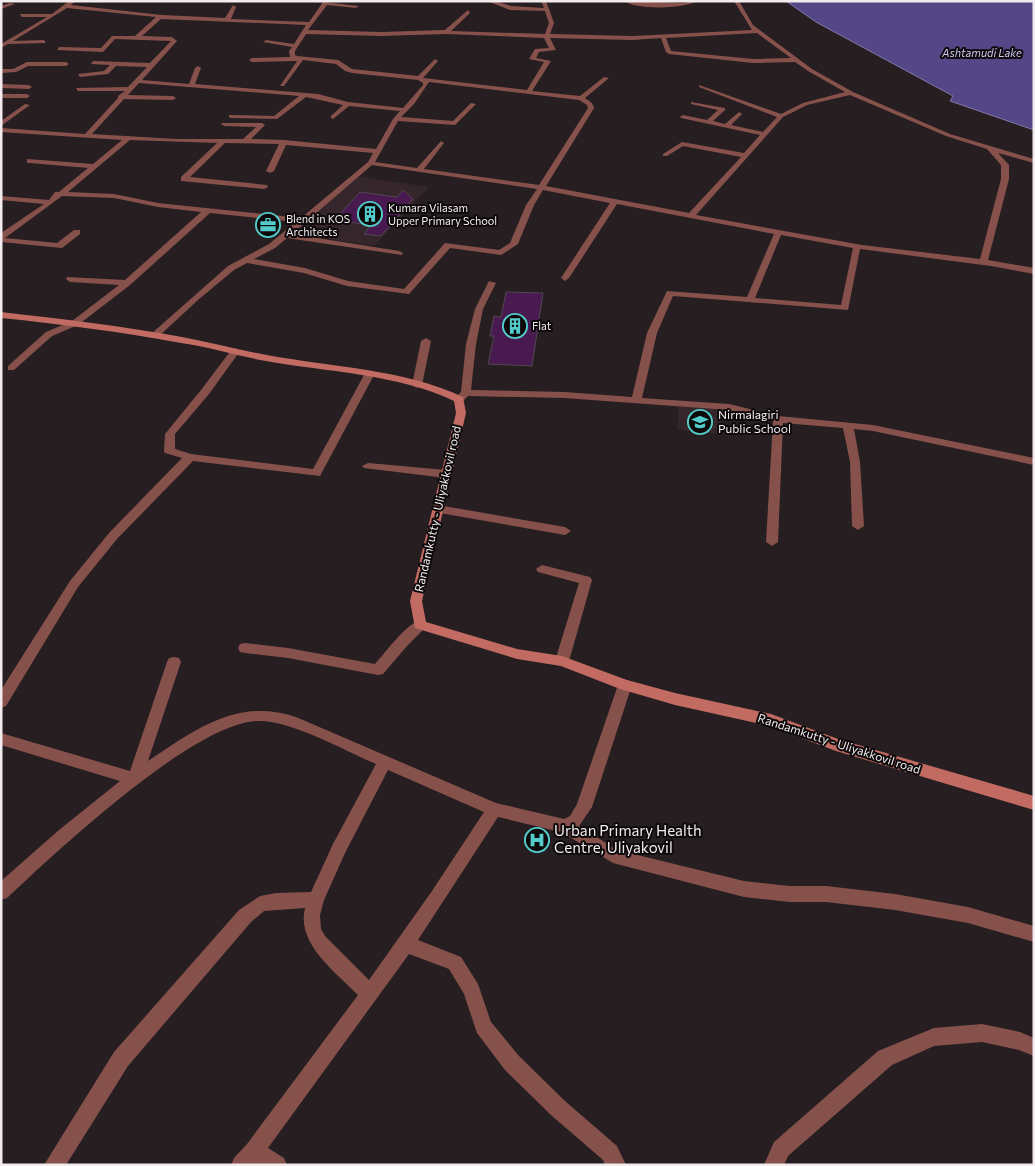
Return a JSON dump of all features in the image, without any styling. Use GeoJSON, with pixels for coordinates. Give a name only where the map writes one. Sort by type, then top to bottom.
{"type":"FeatureCollection","features":[{"type":"Feature","properties":{"kind":"street"},"geometry":{"type":"LineString","coordinates":[[3,44],[54,16],[74,1]]}},
{"type":"Feature","properties":{"kind":"street"},"geometry":{"type":"LineString","coordinates":[[489,1],[510,8],[548,10]]}},
{"type":"Feature","properties":{"kind":"street"},"geometry":{"type":"LineString","coordinates":[[543,1],[552,23],[550,33],[546,36]]}},
{"type":"Feature","properties":{"kind":"street"},"geometry":{"type":"LineString","coordinates":[[626,1],[685,5],[696,1]]}},
{"type":"Feature","properties":{"kind":"street"},"geometry":{"type":"LineString","coordinates":[[736,1],[751,26],[816,74],[851,93],[948,135],[1034,161]]}},
{"type":"Feature","properties":{"kind":"street"},"geometry":{"type":"LineString","coordinates":[[292,56],[292,51],[326,2],[356,6]]}},
{"type":"Feature","properties":{"kind":"street"},"geometry":{"type":"LineString","coordinates":[[1,8],[12,4]]}},
{"type":"Feature","properties":{"kind":"street"},"geometry":{"type":"LineString","coordinates":[[67,6],[157,15],[161,17],[310,24]]}},
{"type":"Feature","properties":{"kind":"street"},"geometry":{"type":"LineString","coordinates":[[227,21],[233,7]]}},
{"type":"Feature","properties":{"kind":"street"},"geometry":{"type":"LineString","coordinates":[[446,32],[468,12]]}},
{"type":"Feature","properties":{"kind":"street"},"geometry":{"type":"LineString","coordinates":[[22,15],[54,16]]}},
{"type":"Feature","properties":{"kind":"street"},"geometry":{"type":"LineString","coordinates":[[141,38],[137,34],[161,17]]}},
{"type":"Feature","properties":{"kind":"street"},"geometry":{"type":"LineString","coordinates":[[306,32],[381,34],[446,32],[633,38],[758,31]]}},
{"type":"Feature","properties":{"kind":"street"},"geometry":{"type":"LineString","coordinates":[[529,91],[548,62],[532,59],[537,50],[553,50],[546,36]]}},
{"type":"Feature","properties":{"kind":"street"},"geometry":{"type":"LineString","coordinates":[[59,49],[103,50],[114,37],[174,40],[153,65],[120,97],[87,136]]}},
{"type":"Feature","properties":{"kind":"street"},"geometry":{"type":"LineString","coordinates":[[663,37],[669,52],[753,61],[796,60]]}},
{"type":"Feature","properties":{"kind":"street"},"geometry":{"type":"LineString","coordinates":[[3,44],[44,42]]}},
{"type":"Feature","properties":{"kind":"street"},"geometry":{"type":"LineString","coordinates":[[266,42],[296,46]]}},
{"type":"Feature","properties":{"kind":"street"},"geometry":{"type":"LineString","coordinates":[[267,53],[301,59]]}},
{"type":"Feature","properties":{"kind":"street"},"geometry":{"type":"LineString","coordinates":[[282,85],[301,59]]}},
{"type":"Feature","properties":{"kind":"street"},"geometry":{"type":"LineString","coordinates":[[245,260],[305,271],[347,283],[406,292],[448,245],[501,253],[514,244],[518,230],[540,187],[592,108],[590,104],[581,98],[352,71],[347,70],[338,62],[301,59],[252,60]]}},
{"type":"Feature","properties":{"kind":"street"},"geometry":{"type":"LineString","coordinates":[[421,79],[435,61]]}},
{"type":"Feature","properties":{"kind":"street"},"geometry":{"type":"LineString","coordinates":[[93,63],[153,65]]}},
{"type":"Feature","properties":{"kind":"street"},"geometry":{"type":"LineString","coordinates":[[1,71],[14,71],[28,64],[66,64]]}},
{"type":"Feature","properties":{"kind":"street"},"geometry":{"type":"LineString","coordinates":[[80,75],[106,73],[114,64]]}},
{"type":"Feature","properties":{"kind":"street"},"geometry":{"type":"LineString","coordinates":[[192,85],[198,68]]}},
{"type":"Feature","properties":{"kind":"street"},"geometry":{"type":"LineString","coordinates":[[581,98],[606,78]]}},
{"type":"Feature","properties":{"kind":"street"},"geometry":{"type":"LineString","coordinates":[[154,336],[195,298],[245,260],[272,246],[300,220],[371,163],[396,119],[426,85],[421,79]]}},
{"type":"Feature","properties":{"kind":"street"},"geometry":{"type":"LineString","coordinates":[[137,81],[304,95],[348,104],[404,110]]}},
{"type":"Feature","properties":{"kind":"street"},"geometry":{"type":"LineString","coordinates":[[1,86],[28,87]]}},
{"type":"Feature","properties":{"kind":"street"},"geometry":{"type":"LineString","coordinates":[[701,86],[780,116]]}},
{"type":"Feature","properties":{"kind":"street"},"geometry":{"type":"LineString","coordinates":[[78,89],[129,89]]}},
{"type":"Feature","properties":{"kind":"street"},"geometry":{"type":"LineString","coordinates":[[692,215],[780,116],[805,104],[851,93]]}},
{"type":"Feature","properties":{"kind":"street"},"geometry":{"type":"LineString","coordinates":[[231,116],[274,118],[304,95]]}},
{"type":"Feature","properties":{"kind":"street"},"geometry":{"type":"LineString","coordinates":[[1,96],[27,96]]}},
{"type":"Feature","properties":{"kind":"street"},"geometry":{"type":"LineString","coordinates":[[120,97],[174,98]]}},
{"type":"Feature","properties":{"kind":"street"},"geometry":{"type":"LineString","coordinates":[[693,103],[724,109],[709,122]]}},
{"type":"Feature","properties":{"kind":"street"},"geometry":{"type":"LineString","coordinates":[[333,117],[348,104]]}},
{"type":"Feature","properties":{"kind":"street"},"geometry":{"type":"LineString","coordinates":[[396,119],[455,123],[473,104]]}},
{"type":"Feature","properties":{"kind":"street"},"geometry":{"type":"LineString","coordinates":[[1,124],[27,105]]}},
{"type":"Feature","properties":{"kind":"street"},"geometry":{"type":"LineString","coordinates":[[726,126],[739,114]]}},
{"type":"Feature","properties":{"kind":"street"},"geometry":{"type":"LineString","coordinates":[[683,117],[764,134]]}},
{"type":"Feature","properties":{"kind":"street"},"geometry":{"type":"LineString","coordinates":[[224,124],[262,125],[245,141]]}},
{"type":"Feature","properties":{"kind":"street"},"geometry":{"type":"LineString","coordinates":[[1,130],[222,142],[284,142],[378,151]]}},
{"type":"Feature","properties":{"kind":"street"},"geometry":{"type":"LineString","coordinates":[[1,239],[130,138]]}},
{"type":"Feature","properties":{"kind":"street"},"geometry":{"type":"LineString","coordinates":[[222,142],[184,179],[264,187]]}},
{"type":"Feature","properties":{"kind":"street"},"geometry":{"type":"LineString","coordinates":[[270,171],[284,142]]}},
{"type":"Feature","properties":{"kind":"street"},"geometry":{"type":"LineString","coordinates":[[418,171],[442,143]]}},
{"type":"Feature","properties":{"kind":"street"},"geometry":{"type":"LineString","coordinates":[[665,155],[682,144],[744,155]]}},
{"type":"Feature","properties":{"kind":"street"},"geometry":{"type":"LineString","coordinates":[[983,262],[1004,179],[1005,165],[989,148]]}},
{"type":"Feature","properties":{"kind":"street"},"geometry":{"type":"LineString","coordinates":[[30,161],[93,166]]}},
{"type":"Feature","properties":{"kind":"street"},"geometry":{"type":"LineString","coordinates":[[371,163],[540,187],[857,246],[983,262],[1034,271]]}},
{"type":"Feature","properties":{"kind":"street"},"geometry":{"type":"LineString","coordinates":[[58,194],[114,196],[158,205],[300,220]]}},
{"type":"Feature","properties":{"kind":"street"},"geometry":{"type":"LineString","coordinates":[[1,198],[50,202]]}},
{"type":"Feature","properties":{"kind":"street"},"geometry":{"type":"LineString","coordinates":[[565,278],[615,201]]}},
{"type":"Feature","properties":{"kind":"street"},"geometry":{"type":"LineString","coordinates":[[11,368],[49,334],[75,323],[127,283],[207,211]]}},
{"type":"Feature","properties":{"kind":"street"},"geometry":{"type":"LineString","coordinates":[[750,300],[779,231]]}},
{"type":"Feature","properties":{"kind":"street"},"geometry":{"type":"LineString","coordinates":[[1,239],[59,246],[77,232]]}},
{"type":"Feature","properties":{"kind":"street"},"geometry":{"type":"LineString","coordinates":[[285,235],[399,253]]}},
{"type":"Feature","properties":{"kind":"street"},"geometry":{"type":"LineString","coordinates":[[636,400],[652,333],[670,293],[845,308],[857,246]]}},
{"type":"Feature","properties":{"kind":"street"},"geometry":{"type":"LineString","coordinates":[[70,279],[127,283]]}},
{"type":"Feature","properties":{"kind":"street"},"geometry":{"type":"LineString","coordinates":[[462,396],[479,309],[492,283]]}},
{"type":"Feature","properties":{"kind":"street"},"geometry":{"type":"LineString","coordinates":[[1,315],[75,323],[154,336],[369,375],[438,389],[462,396],[564,395],[729,407],[778,419],[873,428],[1034,462]]}},
{"type":"Feature","properties":{"kind":"street"},"geometry":{"type":"LineString","coordinates":[[417,385],[426,342]]}},
{"type":"Feature","properties":{"kind":"street"},"geometry":{"type":"LineString","coordinates":[[234,351],[205,392],[170,434],[169,451],[190,457],[316,473],[369,375]]}},
{"type":"Feature","properties":{"kind":"street","name":"Randamkutty - Uliyakkovil road"},"geometry":{"type":"LineString","coordinates":[[462,396],[461,412],[416,602],[420,625],[517,654],[562,661],[624,684],[675,699],[771,720],[836,745],[1034,803]]}},
{"type":"Feature","properties":{"kind":"street"},"geometry":{"type":"LineString","coordinates":[[772,542],[778,419]]}},
{"type":"Feature","properties":{"kind":"street"},"geometry":{"type":"LineString","coordinates":[[848,425],[855,462],[858,526]]}},
{"type":"Feature","properties":{"kind":"street"},"geometry":{"type":"LineString","coordinates":[[1,702],[74,584],[113,536],[190,457]]}},
{"type":"Feature","properties":{"kind":"street"},"geometry":{"type":"LineString","coordinates":[[368,466],[446,474]]}},
{"type":"Feature","properties":{"kind":"street"},"geometry":{"type":"LineString","coordinates":[[438,509],[566,531]]}},
{"type":"Feature","properties":{"kind":"street"},"geometry":{"type":"LineString","coordinates":[[542,569],[586,580],[562,661]]}},
{"type":"Feature","properties":{"kind":"street"},"geometry":{"type":"LineString","coordinates":[[245,648],[288,652],[378,670],[402,642],[420,625]]}},
{"type":"Feature","properties":{"kind":"street"},"geometry":{"type":"LineString","coordinates":[[134,779],[174,662]]}},
{"type":"Feature","properties":{"kind":"street"},"geometry":{"type":"LineString","coordinates":[[565,826],[575,821],[584,807],[613,725],[624,684]]}},
{"type":"Feature","properties":{"kind":"street"},"geometry":{"type":"LineString","coordinates":[[1,892],[64,833],[134,779],[213,728],[236,718],[264,714],[291,720],[494,809],[565,826],[613,856],[744,889],[790,894],[826,894],[895,902],[968,915],[1034,934]]}},
{"type":"Feature","properties":{"kind":"street"},"geometry":{"type":"LineString","coordinates":[[1,738],[134,779]]}},
{"type":"Feature","properties":{"kind":"street"},"geometry":{"type":"LineString","coordinates":[[369,993],[319,942],[313,930],[312,915],[316,900],[347,832],[385,761]]}},
{"type":"Feature","properties":{"kind":"street"},"geometry":{"type":"LineString","coordinates":[[277,1165],[248,1158],[406,944],[459,867],[494,809]]}},
{"type":"Feature","properties":{"kind":"street"},"geometry":{"type":"LineString","coordinates":[[54,1165],[120,1059],[245,916],[260,904],[276,901],[316,900]]}},
{"type":"Feature","properties":{"kind":"street"},"geometry":{"type":"LineString","coordinates":[[406,944],[455,963],[472,990],[483,1027],[519,1069],[558,1108],[610,1153],[616,1165]]}},
{"type":"Feature","properties":{"kind":"street"},"geometry":{"type":"LineString","coordinates":[[774,1165],[781,1148],[885,1058],[934,1037],[982,1033],[1020,1041],[1034,1047]]}},
{"type":"Feature","properties":{"kind":"shaded area"},"geometry":{"type":"Polygon","coordinates":[[[357,176],[429,187],[374,246],[291,233],[357,176]]]}},
{"type":"Feature","properties":{"kind":"shaded area","name":"Nirmalagiri Public School"},"geometry":{"type":"Polygon","coordinates":[[[678,405],[725,409],[719,434],[678,430],[678,405]]]}},
{"type":"Feature","properties":{"kind":"water","name":"Ashtamudi Lake"},"geometry":{"type":"Polygon","coordinates":[[[786,1],[1034,1],[1034,130],[950,101],[953,96],[816,22],[786,1]]]}},
{"type":"Feature","properties":{"kind":"building","name":"Kumara Vilasam Upper Primary School"},"geometry":{"type":"Polygon","coordinates":[[[403,190],[413,199],[381,236],[364,234],[371,225],[342,221],[346,217],[338,216],[360,192],[397,197],[403,190]]]}},
{"type":"Feature","properties":{"kind":"building","name":"Flat"},"geometry":{"type":"Polygon","coordinates":[[[506,292],[543,293],[532,366],[488,364],[494,336],[490,336],[494,316],[501,317],[506,292]]]}},
{"type":"Feature","properties":{"kind":"place","name":"Kumara Vilasam Upper Primary School"},"geometry":{"type":"Point","coordinates":[370,214]}},
{"type":"Feature","properties":{"kind":"place","name":"Blend in KOS Architects"},"geometry":{"type":"Point","coordinates":[268,225]}},
{"type":"Feature","properties":{"kind":"place","name":"Flat"},"geometry":{"type":"Point","coordinates":[515,326]}},
{"type":"Feature","properties":{"kind":"place","name":"Nirmalagiri Public School"},"geometry":{"type":"Point","coordinates":[700,422]}},
{"type":"Feature","properties":{"kind":"place","name":"Urban Primary Health Centre, Uliyakovil"},"geometry":{"type":"Point","coordinates":[537,840]}}]}
